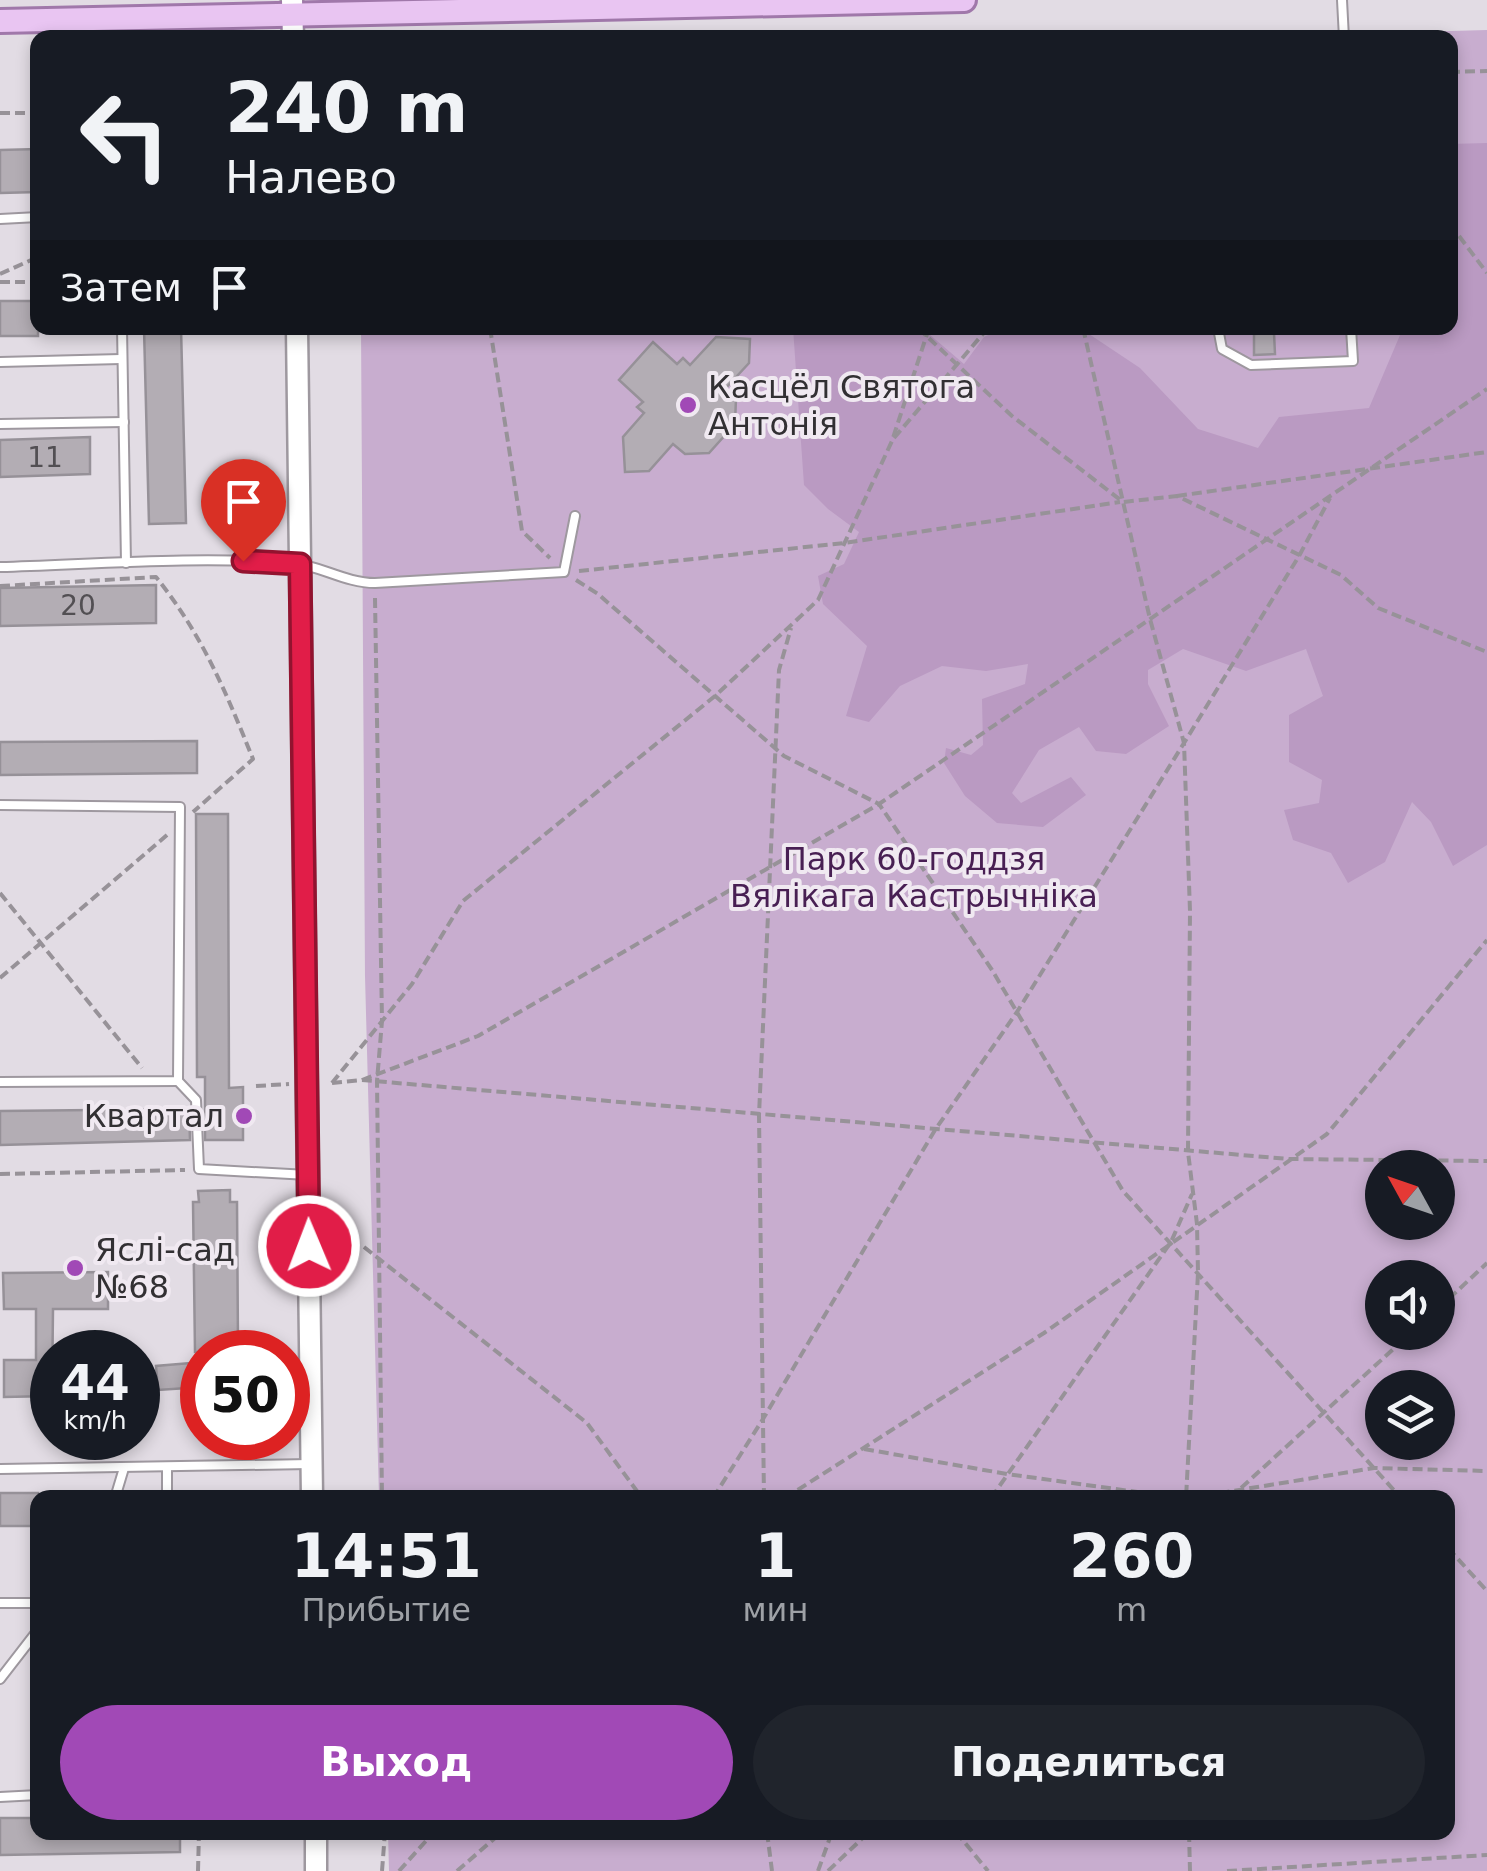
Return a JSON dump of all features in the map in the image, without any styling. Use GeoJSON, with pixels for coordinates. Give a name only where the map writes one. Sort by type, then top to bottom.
{"type":"FeatureCollection","features":[{"type":"Feature","properties":{"kind":"main road"},"geometry":{"type":"LineString","coordinates":[[0,20],[292,17],[964,0]]}},
{"type":"Feature","properties":{"kind":"main road"},"geometry":{"type":"LineString","coordinates":[[297,335],[312,1490]]}},
{"type":"Feature","properties":{"kind":"main road"},"geometry":{"type":"LineString","coordinates":[[316,1840],[316,1871]]}},
{"type":"Feature","properties":{"kind":"lane"},"geometry":{"type":"LineString","coordinates":[[1342,0],[1344,30]]}},
{"type":"Feature","properties":{"kind":"lane"},"geometry":{"type":"LineString","coordinates":[[0,219],[30,217]]}},
{"type":"Feature","properties":{"kind":"lane"},"geometry":{"type":"LineString","coordinates":[[122,335],[126,563]]}},
{"type":"Feature","properties":{"kind":"lane"},"geometry":{"type":"LineString","coordinates":[[1219,335],[1222,349],[1251,365],[1353,361],[1351,335]]}},
{"type":"Feature","properties":{"kind":"lane"},"geometry":{"type":"LineString","coordinates":[[0,362],[121,360]]}},
{"type":"Feature","properties":{"kind":"lane"},"geometry":{"type":"LineString","coordinates":[[0,424],[124,422]]}},
{"type":"Feature","properties":{"kind":"lane"},"geometry":{"type":"LineString","coordinates":[[0,567],[243,561],[300,564],[357,583],[564,572],[576,516]]}},
{"type":"Feature","properties":{"kind":"lane"},"geometry":{"type":"LineString","coordinates":[[0,805],[180,807],[178,1081],[196,1100],[200,1170],[308,1175]]}},
{"type":"Feature","properties":{"kind":"lane"},"geometry":{"type":"LineString","coordinates":[[0,1082],[178,1081]]}},
{"type":"Feature","properties":{"kind":"lane"},"geometry":{"type":"LineString","coordinates":[[0,1469],[312,1464]]}},
{"type":"Feature","properties":{"kind":"lane"},"geometry":{"type":"LineString","coordinates":[[118,1490],[124,1468]]}},
{"type":"Feature","properties":{"kind":"lane"},"geometry":{"type":"LineString","coordinates":[[167,1468],[167,1490]]}},
{"type":"Feature","properties":{"kind":"lane"},"geometry":{"type":"LineString","coordinates":[[0,1603],[30,1603]]}},
{"type":"Feature","properties":{"kind":"lane"},"geometry":{"type":"LineString","coordinates":[[0,1679],[30,1640]]}},
{"type":"Feature","properties":{"kind":"lane"},"geometry":{"type":"LineString","coordinates":[[0,1796],[30,1795]]}},
{"type":"Feature","properties":{"kind":"path"},"geometry":{"type":"LineString","coordinates":[[1458,72],[1487,71]]}},
{"type":"Feature","properties":{"kind":"path"},"geometry":{"type":"LineString","coordinates":[[0,113],[30,113]]}},
{"type":"Feature","properties":{"kind":"path"},"geometry":{"type":"LineString","coordinates":[[1458,235],[1487,273]]}},
{"type":"Feature","properties":{"kind":"path"},"geometry":{"type":"LineString","coordinates":[[0,274],[30,260]]}},
{"type":"Feature","properties":{"kind":"path"},"geometry":{"type":"LineString","coordinates":[[0,282],[30,282]]}},
{"type":"Feature","properties":{"kind":"path"},"geometry":{"type":"LineString","coordinates":[[491,335],[522,530],[564,572],[598,594],[776,748],[878,804],[992,970],[1122,1192],[1394,1490]]}},
{"type":"Feature","properties":{"kind":"path"},"geometry":{"type":"LineString","coordinates":[[892,440],[982,335]]}},
{"type":"Feature","properties":{"kind":"path"},"geometry":{"type":"LineString","coordinates":[[1084,335],[1150,619],[1184,743],[1190,911],[1188,1152],[1197,1224],[1198,1273],[1186,1490]]}},
{"type":"Feature","properties":{"kind":"path"},"geometry":{"type":"LineString","coordinates":[[1123,502],[1012,416],[927,336],[892,440],[818,600],[715,696],[462,901],[412,984],[332,1083],[377,1081],[1289,1160],[1487,1161]]}},
{"type":"Feature","properties":{"kind":"path"},"geometry":{"type":"LineString","coordinates":[[362,1080],[478,1036],[878,804],[1487,389]]}},
{"type":"Feature","properties":{"kind":"path"},"geometry":{"type":"LineString","coordinates":[[564,572],[844,543],[1487,452]]}},
{"type":"Feature","properties":{"kind":"path"},"geometry":{"type":"LineString","coordinates":[[718,1490],[936,1130],[1017,1012],[1184,743],[1299,556],[1332,494]]}},
{"type":"Feature","properties":{"kind":"path"},"geometry":{"type":"LineString","coordinates":[[1176,496],[1341,575],[1378,608],[1487,652]]}},
{"type":"Feature","properties":{"kind":"path"},"geometry":{"type":"LineString","coordinates":[[0,586],[156,577],[188,617],[213,661],[254,759],[0,978]]}},
{"type":"Feature","properties":{"kind":"path"},"geometry":{"type":"LineString","coordinates":[[375,583],[382,1021],[377,1081],[382,1490]]}},
{"type":"Feature","properties":{"kind":"path"},"geometry":{"type":"LineString","coordinates":[[764,1490],[759,1115],[779,670],[793,624]]}},
{"type":"Feature","properties":{"kind":"path"},"geometry":{"type":"LineString","coordinates":[[0,893],[153,1081]]}},
{"type":"Feature","properties":{"kind":"path"},"geometry":{"type":"LineString","coordinates":[[797,1490],[1044,1333],[1327,1134],[1487,940]]}},
{"type":"Feature","properties":{"kind":"path"},"geometry":{"type":"LineString","coordinates":[[256,1086],[294,1083]]}},
{"type":"Feature","properties":{"kind":"path"},"geometry":{"type":"LineString","coordinates":[[0,1174],[200,1170]]}},
{"type":"Feature","properties":{"kind":"path"},"geometry":{"type":"LineString","coordinates":[[996,1490],[1171,1242],[1193,1192]]}},
{"type":"Feature","properties":{"kind":"path"},"geometry":{"type":"LineString","coordinates":[[364,1247],[586,1424],[636,1490]]}},
{"type":"Feature","properties":{"kind":"path"},"geometry":{"type":"LineString","coordinates":[[1455,1293],[1487,1262]]}},
{"type":"Feature","properties":{"kind":"path"},"geometry":{"type":"LineString","coordinates":[[1240,1490],[1393,1350]]}},
{"type":"Feature","properties":{"kind":"path"},"geometry":{"type":"LineString","coordinates":[[862,1448],[1126,1490]]}},
{"type":"Feature","properties":{"kind":"path"},"geometry":{"type":"LineString","coordinates":[[1231,1490],[1374,1468],[1487,1471]]}},
{"type":"Feature","properties":{"kind":"path"},"geometry":{"type":"LineString","coordinates":[[1455,1556],[1487,1591]]}},
{"type":"Feature","properties":{"kind":"path"},"geometry":{"type":"LineString","coordinates":[[198,1871],[199,1840]]}},
{"type":"Feature","properties":{"kind":"path"},"geometry":{"type":"LineString","coordinates":[[382,1871],[384,1840]]}},
{"type":"Feature","properties":{"kind":"path"},"geometry":{"type":"LineString","coordinates":[[399,1871],[427,1840]]}},
{"type":"Feature","properties":{"kind":"path"},"geometry":{"type":"LineString","coordinates":[[457,1871],[493,1840]]}},
{"type":"Feature","properties":{"kind":"path"},"geometry":{"type":"LineString","coordinates":[[768,1840],[772,1871]]}},
{"type":"Feature","properties":{"kind":"path"},"geometry":{"type":"LineString","coordinates":[[818,1871],[829,1840]]}},
{"type":"Feature","properties":{"kind":"path"},"geometry":{"type":"LineString","coordinates":[[828,1871],[861,1840]]}},
{"type":"Feature","properties":{"kind":"path"},"geometry":{"type":"LineString","coordinates":[[963,1840],[988,1871]]}},
{"type":"Feature","properties":{"kind":"path"},"geometry":{"type":"LineString","coordinates":[[1189,1840],[1190,1871]]}},
{"type":"Feature","properties":{"kind":"path"},"geometry":{"type":"LineString","coordinates":[[1226,1871],[1487,1855]]}},
{"type":"Feature","properties":{"kind":"green space","name":"Парк 60-годдзя Вялікага Кастрычніка"},"geometry":{"type":"Polygon","coordinates":[[[1487,30],[1487,1871],[389,1871],[388,1840],[1455,1840],[1455,1490],[379,1490],[365,976],[361,335],[1458,335],[1458,31],[1487,30]]]}},
{"type":"Feature","properties":{"kind":"shaded area"},"geometry":{"type":"Polygon","coordinates":[[[1487,143],[1487,845],[1453,866],[1431,822],[1412,802],[1385,862],[1348,883],[1331,853],[1293,840],[1284,810],[1319,803],[1322,780],[1289,762],[1289,715],[1323,696],[1306,649],[1246,671],[1183,649],[1148,670],[1148,684],[1169,726],[1126,754],[1096,751],[1079,727],[1039,750],[1012,793],[1021,803],[1071,777],[1086,795],[1043,827],[997,823],[965,796],[944,763],[946,748],[971,755],[983,745],[982,699],[1025,684],[1028,664],[986,671],[942,666],[900,686],[869,722],[846,716],[867,646],[823,604],[818,576],[844,564],[859,532],[804,485],[793,335],[930,335],[964,364],[988,335],[1090,335],[1140,368],[1198,429],[1258,448],[1279,417],[1369,408],[1400,335],[1458,335],[1458,144],[1487,143]]]}},
{"type":"Feature","properties":{"kind":"building"},"geometry":{"type":"Polygon","coordinates":[[[30,149],[30,192],[0,193],[0,150],[30,149]]]}},
{"type":"Feature","properties":{"kind":"building"},"geometry":{"type":"Polygon","coordinates":[[[0,301],[30,301],[30,335],[38,336],[0,336],[0,301]]]}},
{"type":"Feature","properties":{"kind":"building"},"geometry":{"type":"Polygon","coordinates":[[[144,335],[181,335],[186,523],[149,524],[144,335]]]}},
{"type":"Feature","properties":{"kind":"building"},"geometry":{"type":"Polygon","coordinates":[[[1254,335],[1274,335],[1275,354],[1254,355],[1254,335]]]}},
{"type":"Feature","properties":{"kind":"building","name":"Касцёл Святога Антонія"},"geometry":{"type":"Polygon","coordinates":[[[716,337],[750,339],[749,363],[725,389],[736,398],[735,424],[709,453],[685,454],[673,444],[649,471],[625,472],[623,437],[644,413],[637,407],[643,402],[619,380],[653,342],[677,364],[683,358],[690,365],[716,337]]]}},
{"type":"Feature","properties":{"kind":"building"},"geometry":{"type":"Polygon","coordinates":[[[90,437],[90,474],[0,477],[0,440],[90,437]]]}},
{"type":"Feature","properties":{"kind":"building"},"geometry":{"type":"Polygon","coordinates":[[[156,585],[156,623],[0,626],[0,588],[156,585]]]}},
{"type":"Feature","properties":{"kind":"building"},"geometry":{"type":"Polygon","coordinates":[[[197,741],[197,773],[0,775],[0,742],[197,741]]]}},
{"type":"Feature","properties":{"kind":"building"},"geometry":{"type":"Polygon","coordinates":[[[196,814],[228,814],[229,1088],[243,1087],[243,1140],[205,1140],[205,1077],[197,1077],[196,814]]]}},
{"type":"Feature","properties":{"kind":"building"},"geometry":{"type":"Polygon","coordinates":[[[189,1109],[190,1140],[0,1145],[0,1111],[189,1109]]]}},
{"type":"Feature","properties":{"kind":"building"},"geometry":{"type":"Polygon","coordinates":[[[230,1190],[230,1202],[237,1202],[238,1330],[195,1330],[193,1202],[199,1202],[198,1191],[230,1190]]]}},
{"type":"Feature","properties":{"kind":"building"},"geometry":{"type":"Polygon","coordinates":[[[108,1272],[108,1309],[53,1309],[53,1330],[36,1330],[36,1309],[4,1309],[3,1273],[108,1272]]]}},
{"type":"Feature","properties":{"kind":"building"},"geometry":{"type":"Polygon","coordinates":[[[4,1360],[30,1360],[30,1396],[4,1397],[4,1360]]]}},
{"type":"Feature","properties":{"kind":"building"},"geometry":{"type":"Polygon","coordinates":[[[180,1364],[180,1388],[160,1390],[160,1366],[180,1364]]]}},
{"type":"Feature","properties":{"kind":"building"},"geometry":{"type":"Polygon","coordinates":[[[0,1493],[30,1493],[30,1526],[0,1526],[0,1493]]]}},
{"type":"Feature","properties":{"kind":"building"},"geometry":{"type":"Polygon","coordinates":[[[0,1818],[30,1818],[30,1840],[180,1840],[180,1852],[0,1855],[0,1818]]]}},
{"type":"Feature","properties":{"kind":"place","name":"Касцёл Святога Антонія"},"geometry":{"type":"Point","coordinates":[688,405]}},
{"type":"Feature","properties":{"kind":"place","name":"Квартал"},"geometry":{"type":"Point","coordinates":[244,1116]}},
{"type":"Feature","properties":{"kind":"place","name":"Яслі-сад №68"},"geometry":{"type":"Point","coordinates":[75,1268]}},
{"type":"Feature","properties":{"kind":"route"},"geometry":{"type":"LineString","coordinates":[[243,561],[300,564],[309,1246]]}}]}
